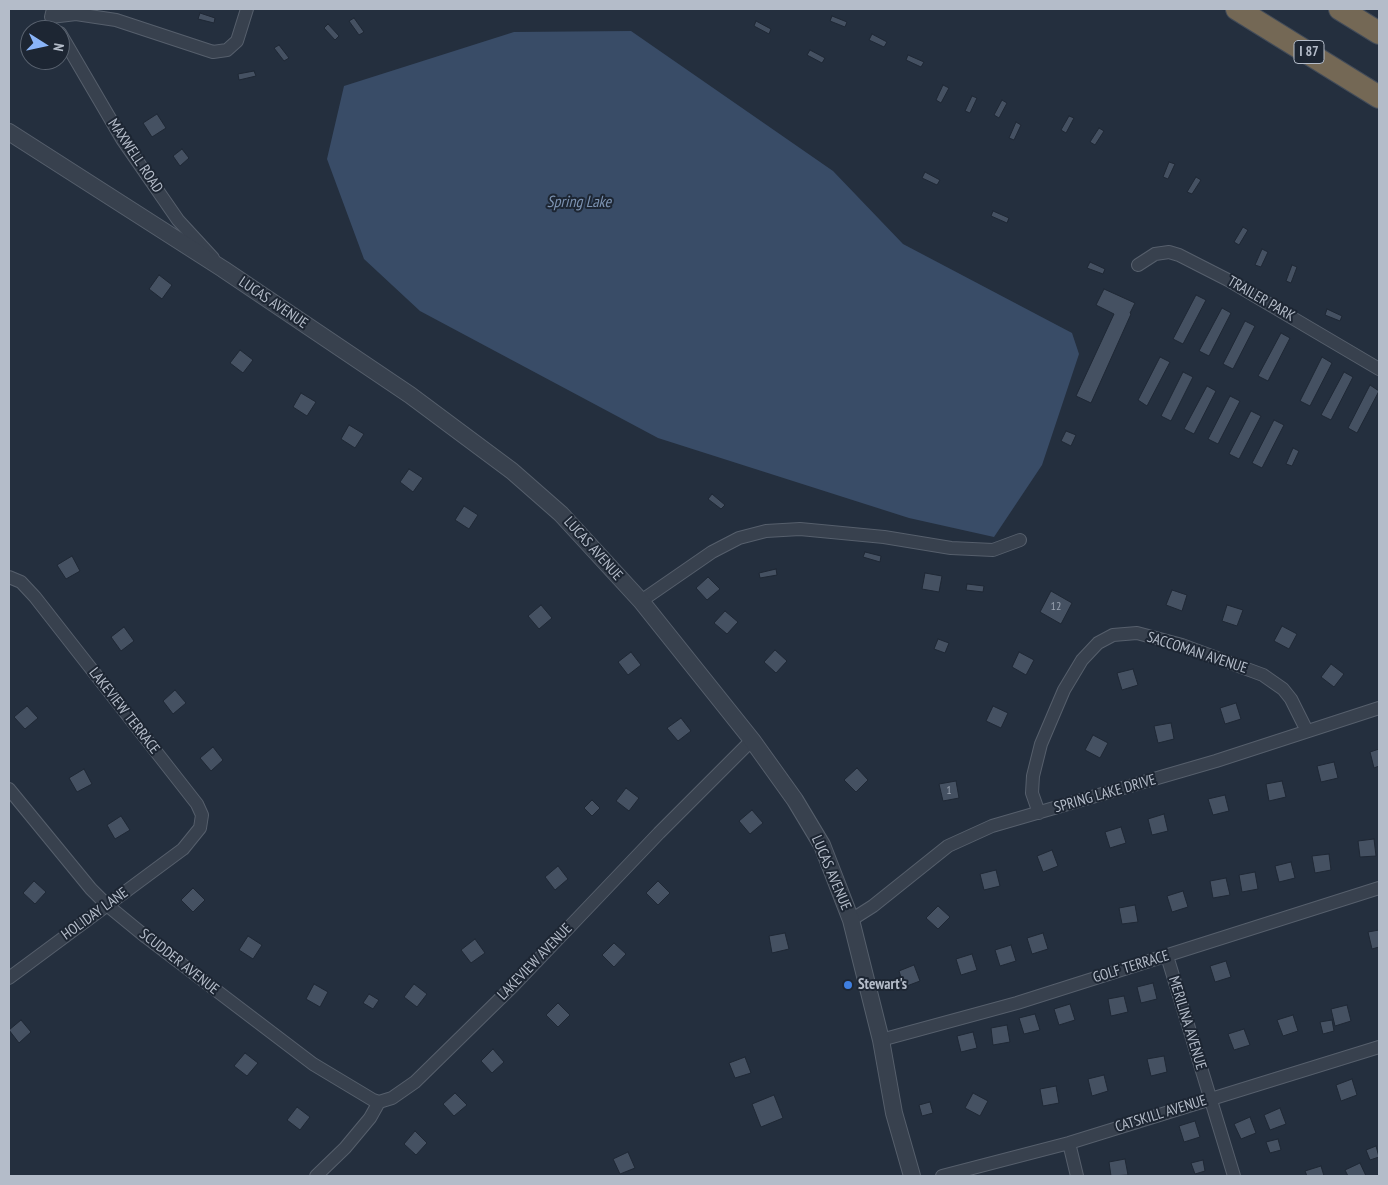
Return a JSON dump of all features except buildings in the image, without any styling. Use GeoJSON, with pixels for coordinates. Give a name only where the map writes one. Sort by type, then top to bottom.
{"type":"FeatureCollection","features":[{"type":"Feature","properties":{"kind":"highway","name":"I 87"},"geometry":{"type":"LineString","coordinates":[[1238,9],[1379,97]]}},
{"type":"Feature","properties":{"kind":"highway"},"geometry":{"type":"LineString","coordinates":[[1340,9],[1379,33]]}},
{"type":"Feature","properties":{"kind":"street"},"geometry":{"type":"LineString","coordinates":[[50,12],[116,20],[213,52],[227,50],[237,41],[247,9]]}},
{"type":"Feature","properties":{"kind":"street","name":"MAXWELL ROAD"},"geometry":{"type":"LineString","coordinates":[[70,51],[122,139],[178,220],[223,269]]}},
{"type":"Feature","properties":{"kind":"street","name":"LUCAS AVENUE"},"geometry":{"type":"LineString","coordinates":[[9,132],[223,269],[410,395],[512,471],[561,514],[641,601],[752,740],[795,800],[822,845],[851,920],[881,1040],[894,1113],[912,1176]]}},
{"type":"Feature","properties":{"kind":"street","name":"TRAILER PARK"},"geometry":{"type":"LineString","coordinates":[[1138,265],[1155,254],[1169,252],[1179,255],[1228,280],[1379,369]]}},
{"type":"Feature","properties":{"kind":"street"},"geometry":{"type":"LineString","coordinates":[[641,601],[712,552],[740,538],[766,531],[800,529],[884,537],[952,548],[993,550],[1020,540]]}},
{"type":"Feature","properties":{"kind":"street","name":"LAKEVIEW TERRACE"},"geometry":{"type":"LineString","coordinates":[[11,578],[21,582],[34,597],[197,804],[202,815],[200,828],[181,850]]}},
{"type":"Feature","properties":{"kind":"street","name":"SACCOMAN AVENUE"},"geometry":{"type":"LineString","coordinates":[[1039,813],[1032,793],[1033,776],[1041,744],[1064,690],[1082,660],[1098,644],[1113,635],[1137,633],[1182,644],[1263,675],[1283,689],[1291,699],[1307,731]]}},
{"type":"Feature","properties":{"kind":"street","name":"SPRING LAKE DRIVE"},"geometry":{"type":"LineString","coordinates":[[851,920],[873,906],[948,846],[992,826],[1216,761],[1379,708]]}},
{"type":"Feature","properties":{"kind":"street","name":"LAKEVIEW AVENUE"},"geometry":{"type":"LineString","coordinates":[[378,1102],[392,1098],[415,1082],[514,985],[658,833],[752,740]]}},
{"type":"Feature","properties":{"kind":"street","name":"SCUDDER AVENUE"},"geometry":{"type":"LineString","coordinates":[[9,789],[91,889],[107,905],[146,937],[314,1064],[378,1102]]}},
{"type":"Feature","properties":{"kind":"street","name":"HOLIDAY LANE"},"geometry":{"type":"LineString","coordinates":[[9,978],[181,850]]}},
{"type":"Feature","properties":{"kind":"street","name":"GOLF TERRACE"},"geometry":{"type":"LineString","coordinates":[[881,1040],[1017,1003],[1379,888]]}},
{"type":"Feature","properties":{"kind":"street","name":"MERILINA AVENUE"},"geometry":{"type":"LineString","coordinates":[[1167,956],[1234,1176]]}},
{"type":"Feature","properties":{"kind":"street","name":"CATSKILL AVENUE"},"geometry":{"type":"LineString","coordinates":[[942,1176],[1069,1143],[1379,1047]]}},
{"type":"Feature","properties":{"kind":"street"},"geometry":{"type":"LineString","coordinates":[[316,1176],[345,1148],[370,1118],[378,1102]]}},
{"type":"Feature","properties":{"kind":"street"},"geometry":{"type":"LineString","coordinates":[[1069,1143],[1078,1176]]}},
{"type":"Feature","properties":{"kind":"water","name":"Spring Lake"},"geometry":{"type":"Polygon","coordinates":[[[631,31],[833,171],[903,244],[1072,333],[1079,354],[1042,465],[994,537],[909,518],[658,438],[420,311],[364,259],[327,159],[344,86],[514,32],[631,31]]]}},
{"type":"Feature","properties":{"kind":"place","name":"Stewart's"},"geometry":{"type":"Point","coordinates":[848,985]}}]}
